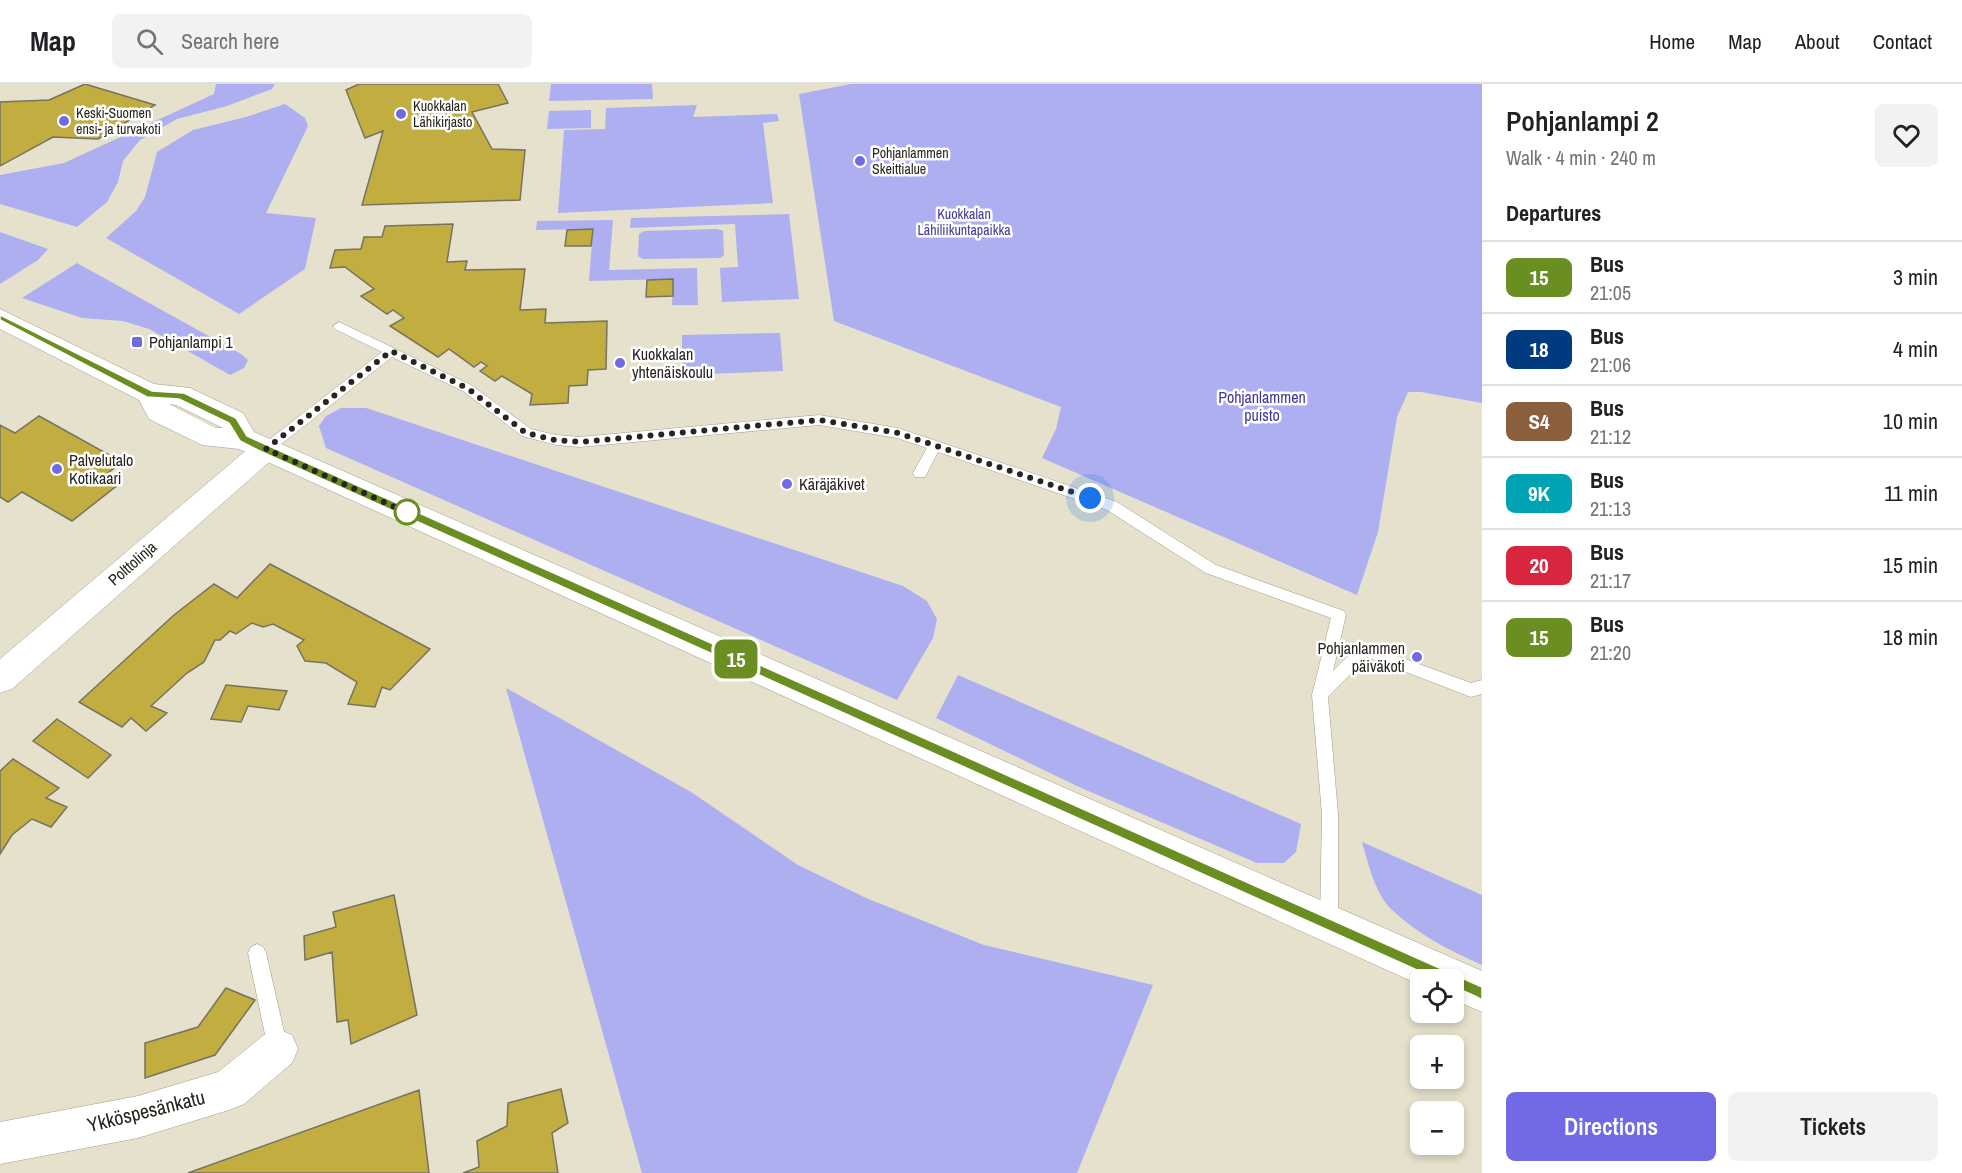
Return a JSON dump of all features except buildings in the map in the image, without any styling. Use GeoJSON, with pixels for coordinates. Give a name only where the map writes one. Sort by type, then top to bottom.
{"type":"FeatureCollection","features":[{"type":"Feature","properties":{"kind":"main road"},"geometry":{"type":"LineString","coordinates":[[0,318],[150,394],[159,412],[212,438],[255,444],[1482,992]]}},
{"type":"Feature","properties":{"kind":"street","name":"Polttolinja"},"geometry":{"type":"LineString","coordinates":[[0,679],[255,444]]}},
{"type":"Feature","properties":{"kind":"street","name":"Ykköspesänkatu"},"geometry":{"type":"LineString","coordinates":[[0,1143],[138,1117],[229,1089],[278,1049]]}},
{"type":"Feature","properties":{"kind":"lane"},"geometry":{"type":"LineString","coordinates":[[339,326],[467,388],[526,433],[555,440],[580,442],[819,420],[898,433],[1112,506],[1211,569],[1340,615],[1320,695],[1330,814],[1329,923]]}},
{"type":"Feature","properties":{"kind":"lane"},"geometry":{"type":"LineString","coordinates":[[255,444],[391,351]]}},
{"type":"Feature","properties":{"kind":"lane"},"geometry":{"type":"LineString","coordinates":[[920,473],[935,446]]}},
{"type":"Feature","properties":{"kind":"lane"},"geometry":{"type":"LineString","coordinates":[[1320,695],[1364,650],[1472,690],[1482,687]]}},
{"type":"Feature","properties":{"kind":"lane"},"geometry":{"type":"LineString","coordinates":[[257,953],[278,1049]]}},
{"type":"Feature","properties":{"kind":"green space"},"geometry":{"type":"Polygon","coordinates":[[[216,84],[275,84],[272,89],[227,106],[177,119],[140,140],[123,161],[118,182],[107,202],[77,227],[0,204],[0,175],[64,163],[214,94],[216,84]]]}},
{"type":"Feature","properties":{"kind":"green space"},"geometry":{"type":"Polygon","coordinates":[[[551,84],[652,84],[653,99],[549,101],[551,84]]]}},
{"type":"Feature","properties":{"kind":"green space"},"geometry":{"type":"Polygon","coordinates":[[[851,84],[1482,84],[1482,403],[1421,392],[1408,392],[1397,417],[1378,532],[1357,595],[1042,458],[1056,429],[1061,407],[834,321],[799,94],[851,84]]]}},
{"type":"Feature","properties":{"kind":"green space"},"geometry":{"type":"Polygon","coordinates":[[[285,104],[305,118],[308,126],[266,213],[316,218],[305,269],[239,314],[106,238],[136,211],[145,197],[157,152],[193,130],[246,117],[285,104]]]}},
{"type":"Feature","properties":{"kind":"green space"},"geometry":{"type":"Polygon","coordinates":[[[697,105],[693,117],[777,114],[779,121],[763,123],[773,203],[558,213],[564,130],[605,129],[606,108],[697,105]]]}},
{"type":"Feature","properties":{"kind":"green space"},"geometry":{"type":"Polygon","coordinates":[[[591,110],[591,128],[547,129],[549,111],[591,110]]]}},
{"type":"Feature","properties":{"kind":"green space"},"geometry":{"type":"Polygon","coordinates":[[[789,214],[799,299],[722,302],[720,268],[738,267],[735,224],[630,228],[631,218],[789,214]]]}},
{"type":"Feature","properties":{"kind":"green space"},"geometry":{"type":"Polygon","coordinates":[[[613,220],[609,270],[697,268],[698,305],[672,305],[673,279],[589,281],[593,229],[536,230],[537,221],[613,220]]]}},
{"type":"Feature","properties":{"kind":"green space"},"geometry":{"type":"Polygon","coordinates":[[[718,229],[723,231],[724,255],[720,258],[643,259],[638,256],[639,234],[644,231],[718,229]]]}},
{"type":"Feature","properties":{"kind":"green space"},"geometry":{"type":"Polygon","coordinates":[[[0,232],[48,249],[38,260],[0,284],[0,232]]]}},
{"type":"Feature","properties":{"kind":"green space"},"geometry":{"type":"Polygon","coordinates":[[[77,263],[241,354],[248,360],[244,368],[230,375],[149,329],[123,321],[82,318],[22,298],[77,263]]]}},
{"type":"Feature","properties":{"kind":"green space"},"geometry":{"type":"Polygon","coordinates":[[[780,333],[783,371],[682,375],[682,335],[780,333]]]}},
{"type":"Feature","properties":{"kind":"green space"},"geometry":{"type":"Polygon","coordinates":[[[341,408],[366,408],[903,586],[927,601],[937,619],[933,638],[897,700],[326,448],[319,426],[326,416],[341,408]]]}},
{"type":"Feature","properties":{"kind":"green space"},"geometry":{"type":"Polygon","coordinates":[[[958,675],[1301,824],[1296,852],[1284,863],[1257,863],[1079,787],[936,718],[958,675]]]}},
{"type":"Feature","properties":{"kind":"green space"},"geometry":{"type":"Polygon","coordinates":[[[506,688],[691,792],[798,865],[866,898],[984,945],[1153,985],[1077,1173],[642,1173],[506,688]]]}},
{"type":"Feature","properties":{"kind":"green space"},"geometry":{"type":"Polygon","coordinates":[[[1362,842],[1482,895],[1482,965],[1434,941],[1391,909],[1376,886],[1362,842]]]}},
{"type":"Feature","properties":{"kind":"bus line","name":"15"},"geometry":{"type":"LineString","coordinates":[[0,318],[150,394],[180,395],[233,420],[243,439],[1482,992]]}},
{"type":"Feature","properties":{"kind":"place","name":"Kuokkalan Lähikirjasto"},"geometry":{"type":"Point","coordinates":[401,114]}},
{"type":"Feature","properties":{"kind":"place","name":"Keski-Suomen ensi- ja turvakoti"},"geometry":{"type":"Point","coordinates":[64,121]}},
{"type":"Feature","properties":{"kind":"place","name":"Pohjanlammen Skeittialue"},"geometry":{"type":"Point","coordinates":[860,161]}},
{"type":"Feature","properties":{"kind":"place","name":"Pohjanlampi 1"},"geometry":{"type":"Point","coordinates":[137,342]}},
{"type":"Feature","properties":{"kind":"place","name":"Kuokkalan yhtenäiskoulu"},"geometry":{"type":"Point","coordinates":[620,363]}},
{"type":"Feature","properties":{"kind":"place","name":"Palvelutalo Kotikaari"},"geometry":{"type":"Point","coordinates":[57,469]}},
{"type":"Feature","properties":{"kind":"place","name":"Käräjäkivet"},"geometry":{"type":"Point","coordinates":[787,484]}},
{"type":"Feature","properties":{"kind":"place","name":"Pohjanlammen päiväkoti"},"geometry":{"type":"Point","coordinates":[1417,657]}},
{"type":"Feature","properties":{"kind":"route"},"geometry":{"type":"LineString","coordinates":[[407,512],[415,516],[266,449],[391,351],[467,388],[526,433],[555,440],[580,442],[710,428],[819,420],[898,433],[1090,498]]}},
{"type":"Feature","properties":{"kind":"park label","name":"Kuokkalan Lähiliikuntapaikka"},"geometry":{"type":"Point","coordinates":[964,222]}},
{"type":"Feature","properties":{"kind":"park label","name":"Pohjanlammen puisto"},"geometry":{"type":"Point","coordinates":[1262,406]}}]}
